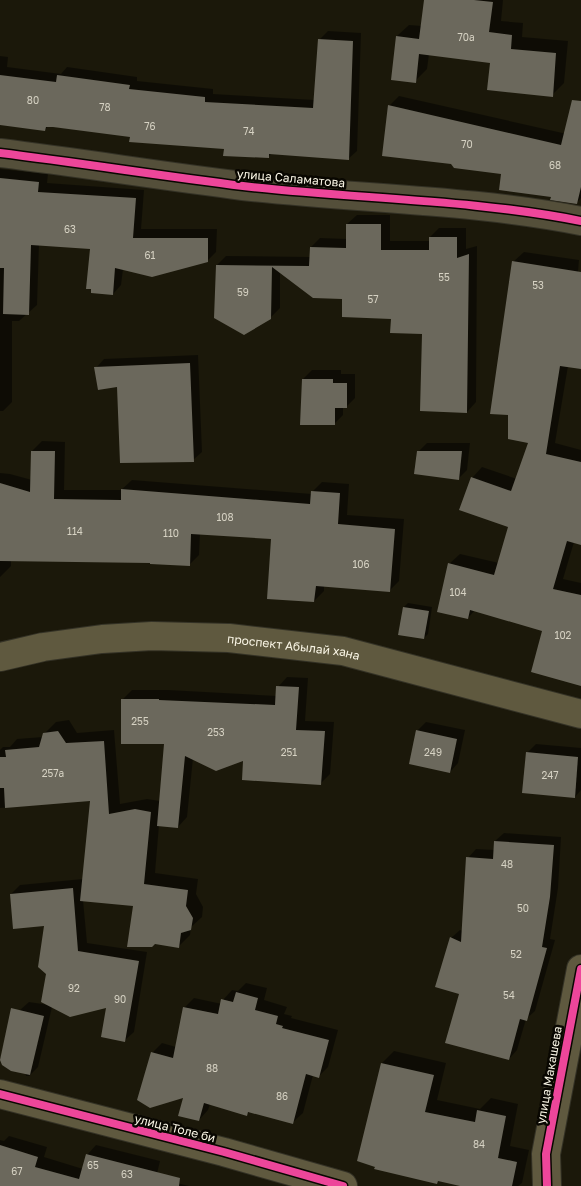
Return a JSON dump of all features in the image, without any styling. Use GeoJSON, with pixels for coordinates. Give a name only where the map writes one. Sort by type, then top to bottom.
{"type":"FeatureCollection","features":[{"type":"Feature","properties":{"kind":"main road","name":"проспект Абылай хана"},"geometry":{"type":"LineString","coordinates":[[0,657],[43,647],[102,640],[152,636],[229,638],[343,651],[581,714]]}},
{"type":"Feature","properties":{"kind":"main road","name":"улица Макашева"},"geometry":{"type":"LineString","coordinates":[[547,1186],[546,1154],[581,969]]}},
{"type":"Feature","properties":{"kind":"main road","name":"улица Толе би"},"geometry":{"type":"LineString","coordinates":[[0,1094],[224,1152],[335,1185]]}},
{"type":"Feature","properties":{"kind":"street","name":"улица Саламатова"},"geometry":{"type":"LineString","coordinates":[[0,153],[244,186],[490,206],[581,222]]}},
{"type":"Feature","properties":{"kind":"building"},"geometry":{"type":"Polygon","coordinates":[[[424,0],[493,2],[489,32],[512,35],[511,49],[556,53],[553,97],[487,90],[490,63],[419,54],[416,83],[391,80],[396,36],[419,39],[424,0]]]}},
{"type":"Feature","properties":{"kind":"building"},"geometry":{"type":"Polygon","coordinates":[[[318,39],[353,41],[349,160],[269,154],[269,158],[223,156],[224,149],[129,142],[130,137],[53,127],[46,127],[45,131],[0,125],[0,75],[56,82],[57,75],[130,85],[129,89],[205,97],[205,102],[313,108],[318,39]]]}},
{"type":"Feature","properties":{"kind":"building"},"geometry":{"type":"Polygon","coordinates":[[[572,100],[581,101],[581,187],[577,204],[550,200],[551,197],[499,190],[501,174],[454,168],[451,164],[382,156],[388,105],[561,145],[572,100]]]}},
{"type":"Feature","properties":{"kind":"building"},"geometry":{"type":"Polygon","coordinates":[[[0,178],[39,182],[38,192],[136,198],[133,238],[208,238],[208,262],[152,277],[115,268],[113,295],[91,293],[91,289],[86,289],[90,249],[31,245],[29,315],[3,314],[4,268],[0,268],[0,178]]]}},
{"type":"Feature","properties":{"kind":"building"},"geometry":{"type":"Polygon","coordinates":[[[346,224],[381,224],[381,250],[429,250],[429,237],[457,237],[457,258],[469,254],[467,413],[420,411],[422,334],[390,333],[391,319],[342,317],[342,299],[313,298],[272,267],[271,319],[244,335],[214,318],[216,265],[309,266],[310,247],[346,248],[346,224]]]}},
{"type":"Feature","properties":{"kind":"building"},"geometry":{"type":"Polygon","coordinates":[[[512,261],[581,272],[581,369],[560,366],[546,454],[581,462],[581,545],[567,541],[553,589],[581,595],[581,686],[531,672],[542,631],[470,610],[468,619],[437,612],[448,563],[494,575],[508,527],[459,510],[471,477],[511,491],[528,443],[508,439],[508,415],[490,414],[512,261]]]}},
{"type":"Feature","properties":{"kind":"building"},"geometry":{"type":"Polygon","coordinates":[[[190,363],[194,462],[120,463],[117,387],[98,390],[94,367],[190,363]]]}},
{"type":"Feature","properties":{"kind":"building"},"geometry":{"type":"Polygon","coordinates":[[[302,379],[333,379],[333,383],[347,383],[347,408],[335,408],[335,425],[300,425],[302,379]]]}},
{"type":"Feature","properties":{"kind":"building"},"geometry":{"type":"Polygon","coordinates":[[[31,451],[55,451],[54,499],[121,500],[121,489],[310,504],[311,491],[340,493],[338,524],[395,529],[390,592],[316,586],[314,602],[267,599],[271,539],[191,534],[190,566],[150,563],[0,561],[0,483],[30,492],[31,451]]]}},
{"type":"Feature","properties":{"kind":"building"},"geometry":{"type":"Polygon","coordinates":[[[417,451],[462,451],[459,480],[414,474],[417,451]]]}},
{"type":"Feature","properties":{"kind":"building"},"geometry":{"type":"Polygon","coordinates":[[[403,607],[429,611],[424,639],[398,635],[403,607]]]}},
{"type":"Feature","properties":{"kind":"building"},"geometry":{"type":"Polygon","coordinates":[[[276,686],[299,687],[296,730],[325,731],[321,785],[242,780],[243,761],[216,771],[185,756],[178,828],[157,826],[164,744],[121,744],[121,699],[275,705],[276,686]]]}},
{"type":"Feature","properties":{"kind":"building"},"geometry":{"type":"Polygon","coordinates":[[[416,730],[457,739],[450,773],[409,764],[416,730]]]}},
{"type":"Feature","properties":{"kind":"building"},"geometry":{"type":"Polygon","coordinates":[[[58,731],[66,743],[104,741],[109,814],[135,809],[151,812],[144,884],[188,890],[186,906],[193,918],[191,930],[181,933],[179,948],[155,944],[152,947],[127,947],[133,906],[80,901],[90,801],[5,808],[4,788],[0,788],[0,757],[6,757],[5,750],[39,747],[43,733],[58,731]]]}},
{"type":"Feature","properties":{"kind":"building"},"geometry":{"type":"Polygon","coordinates":[[[526,752],[578,757],[575,798],[522,793],[526,752]]]}},
{"type":"Feature","properties":{"kind":"building"},"geometry":{"type":"Polygon","coordinates":[[[494,841],[554,845],[550,897],[542,947],[547,948],[527,1021],[520,1019],[509,1060],[445,1043],[459,994],[435,987],[450,937],[461,942],[466,857],[493,859],[494,841]]]}},
{"type":"Feature","properties":{"kind":"building"},"geometry":{"type":"Polygon","coordinates":[[[73,888],[78,951],[139,961],[125,1042],[101,1037],[106,1008],[70,1017],[41,1002],[46,974],[38,967],[44,926],[13,929],[10,894],[73,888]]]}},
{"type":"Feature","properties":{"kind":"building"},"geometry":{"type":"Polygon","coordinates":[[[236,992],[258,998],[255,1010],[278,1016],[276,1024],[283,1026],[282,1028],[329,1040],[319,1078],[306,1074],[293,1124],[248,1112],[247,1116],[204,1103],[199,1121],[178,1116],[183,1098],[150,1108],[137,1100],[151,1052],[173,1058],[183,1007],[218,1014],[221,999],[233,1002],[236,992]]]}},
{"type":"Feature","properties":{"kind":"building"},"geometry":{"type":"Polygon","coordinates":[[[11,1008],[44,1016],[30,1075],[11,1071],[2,1065],[0,1060],[11,1008]]]}},
{"type":"Feature","properties":{"kind":"building"},"geometry":{"type":"Polygon","coordinates":[[[381,1063],[434,1075],[425,1112],[475,1122],[477,1110],[506,1116],[498,1158],[517,1162],[512,1186],[460,1186],[438,1181],[437,1184],[374,1169],[375,1167],[357,1161],[381,1063]]]}},
{"type":"Feature","properties":{"kind":"building"},"geometry":{"type":"Polygon","coordinates":[[[0,1145],[38,1157],[35,1167],[79,1179],[86,1154],[180,1178],[179,1186],[0,1186],[0,1145]]]}},
{"type":"Feature","properties":{"kind":"cycle path"},"geometry":{"type":"LineString","coordinates":[[0,153],[243,186],[497,208],[581,221]]}},
{"type":"Feature","properties":{"kind":"cycle path"},"geometry":{"type":"LineString","coordinates":[[547,1186],[546,1154],[581,969]]}},
{"type":"Feature","properties":{"kind":"cycle path"},"geometry":{"type":"LineString","coordinates":[[0,1094],[224,1152],[343,1186]]}}]}
